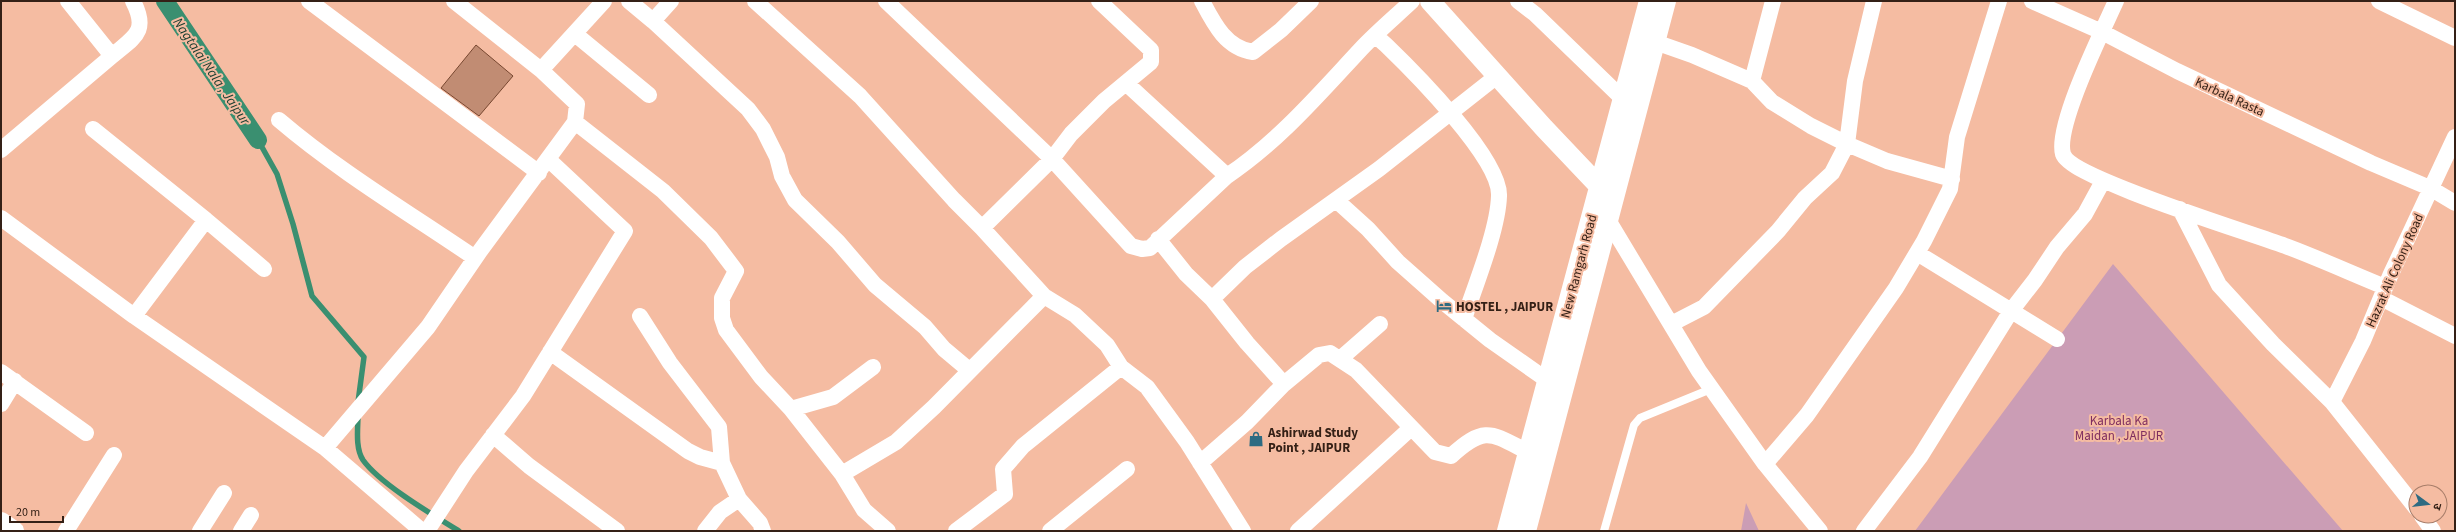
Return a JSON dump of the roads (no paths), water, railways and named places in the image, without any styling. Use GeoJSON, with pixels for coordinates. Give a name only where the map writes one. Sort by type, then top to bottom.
{"type":"FeatureCollection","features":[{"type":"Feature","properties":{"kind":"street"},"geometry":{"type":"LineString","coordinates":[[68,1],[112,56]]}},
{"type":"Feature","properties":{"kind":"street"},"geometry":{"type":"LineString","coordinates":[[1,150],[138,34],[141,27],[141,17],[133,1]]}},
{"type":"Feature","properties":{"kind":"street"},"geometry":{"type":"LineString","coordinates":[[309,1],[539,173]]}},
{"type":"Feature","properties":{"kind":"street"},"geometry":{"type":"LineString","coordinates":[[325,448],[428,328],[475,258],[539,173],[575,122],[577,104],[541,70],[454,1]]}},
{"type":"Feature","properties":{"kind":"street"},"geometry":{"type":"LineString","coordinates":[[541,70],[576,34],[604,1]]}},
{"type":"Feature","properties":{"kind":"street"},"geometry":{"type":"LineString","coordinates":[[629,1],[653,21],[748,109],[763,129],[777,157],[785,182],[796,200],[838,242],[876,285],[925,327],[944,349],[969,370]]}},
{"type":"Feature","properties":{"kind":"street"},"geometry":{"type":"LineString","coordinates":[[653,21],[671,1]]}},
{"type":"Feature","properties":{"kind":"street"},"geometry":{"type":"LineString","coordinates":[[755,1],[860,96],[954,200],[982,228],[1044,296],[1075,315],[1107,345],[1121,367],[1147,387],[1200,463],[1243,531]]}},
{"type":"Feature","properties":{"kind":"street"},"geometry":{"type":"LineString","coordinates":[[886,1],[1052,159],[1131,246],[1142,249],[1150,248],[1227,176],[1256,157],[1328,87],[1373,38],[1412,1]]}},
{"type":"Feature","properties":{"kind":"street"},"geometry":{"type":"LineString","coordinates":[[982,228],[1052,159],[1071,134],[1104,102],[1151,62],[1150,50],[1100,1]]}},
{"type":"Feature","properties":{"kind":"street"},"geometry":{"type":"LineString","coordinates":[[1202,1],[1217,29],[1240,50],[1253,52],[1282,30],[1311,1]]}},
{"type":"Feature","properties":{"kind":"street"},"geometry":{"type":"LineString","coordinates":[[1430,1],[1599,186],[1608,220],[1711,389],[1765,464],[1816,529]]}},
{"type":"Feature","properties":{"kind":"street"},"geometry":{"type":"LineString","coordinates":[[1518,1],[1535,14],[1623,99]]}},
{"type":"Feature","properties":{"kind":"street","name":"New Ramgarh Road"},"geometry":{"type":"LineString","coordinates":[[1507,531],[1650,1]]}},
{"type":"Feature","properties":{"kind":"street","name":"New Ramgarh Road"},"geometry":{"type":"LineString","coordinates":[[1526,531],[1666,1]]}},
{"type":"Feature","properties":{"kind":"street"},"geometry":{"type":"LineString","coordinates":[[1752,81],[1773,1]]}},
{"type":"Feature","properties":{"kind":"street"},"geometry":{"type":"LineString","coordinates":[[1671,324],[1704,307],[1746,266],[1805,198],[1832,173],[1847,144],[1855,81],[1874,1]]}},
{"type":"Feature","properties":{"kind":"street"},"geometry":{"type":"LineString","coordinates":[[1765,464],[1807,415],[1896,288],[1917,254],[1950,189],[1957,137],[1999,1]]}},
{"type":"Feature","properties":{"kind":"street","name":"Karbala Rasta"},"geometry":{"type":"LineString","coordinates":[[2032,1],[2102,32],[2177,71],[2371,163],[2430,188],[2455,203]]}},
{"type":"Feature","properties":{"kind":"street"},"geometry":{"type":"LineString","coordinates":[[2116,1],[2078,84],[2062,138],[2063,154],[2070,164],[2104,180],[2180,209],[2288,247],[2383,293],[2455,336]]}},
{"type":"Feature","properties":{"kind":"street"},"geometry":{"type":"LineString","coordinates":[[2379,1],[2455,38]]}},
{"type":"Feature","properties":{"kind":"street"},"geometry":{"type":"LineString","coordinates":[[576,34],[648,95]]}},
{"type":"Feature","properties":{"kind":"street"},"geometry":{"type":"LineString","coordinates":[[1373,38],[1378,38],[1392,50],[1452,113],[1493,173],[1500,195],[1494,223],[1464,319]]}},
{"type":"Feature","properties":{"kind":"street"},"geometry":{"type":"LineString","coordinates":[[1655,42],[1692,55],[1752,81],[1772,102],[1811,126],[1847,144],[1886,161],[1952,179]]}},
{"type":"Feature","properties":{"kind":"street"},"geometry":{"type":"LineString","coordinates":[[1212,299],[1244,267],[1452,113],[1497,76]]}},
{"type":"Feature","properties":{"kind":"street"},"geometry":{"type":"LineString","coordinates":[[1127,84],[1227,176]]}},
{"type":"Feature","properties":{"kind":"street"},"geometry":{"type":"LineString","coordinates":[[279,120],[307,144],[360,182],[475,258]]}},
{"type":"Feature","properties":{"kind":"street"},"geometry":{"type":"LineString","coordinates":[[575,122],[663,191],[711,238],[736,271],[722,298],[722,318],[726,330],[761,377],[792,409],[842,474],[864,510],[888,531]]}},
{"type":"Feature","properties":{"kind":"street"},"geometry":{"type":"LineString","coordinates":[[93,129],[264,269]]}},
{"type":"Feature","properties":{"kind":"street","name":"Hazrat Ali Colony Road"},"geometry":{"type":"LineString","coordinates":[[2332,402],[2363,341],[2430,188],[2455,137]]}},
{"type":"Feature","properties":{"kind":"street"},"geometry":{"type":"LineString","coordinates":[[1,218],[134,316],[325,448],[426,530],[522,396],[626,231],[548,159]]}},
{"type":"Feature","properties":{"kind":"street"},"geometry":{"type":"LineString","coordinates":[[1864,531],[1920,457],[2011,311],[2035,280],[2057,247],[2084,214],[2104,180]]}},
{"type":"Feature","properties":{"kind":"street"},"geometry":{"type":"LineString","coordinates":[[1336,200],[1368,229],[1398,262],[1464,319],[1490,340],[1547,380]]}},
{"type":"Feature","properties":{"kind":"street"},"geometry":{"type":"LineString","coordinates":[[2180,209],[2219,285],[2273,344],[2332,402],[2408,498]]}},
{"type":"Feature","properties":{"kind":"street"},"geometry":{"type":"LineString","coordinates":[[134,316],[206,220]]}},
{"type":"Feature","properties":{"kind":"street"},"geometry":{"type":"LineString","coordinates":[[1158,239],[1186,274],[1212,299],[1247,344],[1284,384]]}},
{"type":"Feature","properties":{"kind":"street"},"geometry":{"type":"LineString","coordinates":[[1917,254],[2057,339]]}},
{"type":"Feature","properties":{"kind":"street"},"geometry":{"type":"LineString","coordinates":[[842,474],[896,442],[934,407],[1044,296]]}},
{"type":"Feature","properties":{"kind":"street"},"geometry":{"type":"LineString","coordinates":[[640,316],[670,363],[719,427],[722,463],[739,499],[760,523],[763,531]]}},
{"type":"Feature","properties":{"kind":"street"},"geometry":{"type":"LineString","coordinates":[[1340,359],[1380,324]]}},
{"type":"Feature","properties":{"kind":"street"},"geometry":{"type":"LineString","coordinates":[[550,352],[688,451],[700,457],[722,463]]}},
{"type":"Feature","properties":{"kind":"street"},"geometry":{"type":"LineString","coordinates":[[1200,463],[1247,422],[1284,384],[1319,355],[1330,353],[1356,370],[1435,452],[1441,455],[1451,456],[1469,439],[1486,435],[1496,436],[1528,452]]}},
{"type":"Feature","properties":{"kind":"street"},"geometry":{"type":"LineString","coordinates":[[792,409],[833,397],[873,367]]}},
{"type":"Feature","properties":{"kind":"street"},"geometry":{"type":"LineString","coordinates":[[956,531],[1005,494],[1003,469],[1023,446],[1121,367]]}},
{"type":"Feature","properties":{"kind":"street"},"geometry":{"type":"LineString","coordinates":[[1,372],[86,434]]}},
{"type":"Feature","properties":{"kind":"street"},"geometry":{"type":"LineString","coordinates":[[1,404],[15,381]]}},
{"type":"Feature","properties":{"kind":"street"},"geometry":{"type":"LineString","coordinates":[[1298,531],[1411,428]]}},
{"type":"Feature","properties":{"kind":"street"},"geometry":{"type":"LineString","coordinates":[[493,435],[529,466],[617,531]]}},
{"type":"Feature","properties":{"kind":"street"},"geometry":{"type":"LineString","coordinates":[[66,531],[114,455]]}},
{"type":"Feature","properties":{"kind":"street"},"geometry":{"type":"LineString","coordinates":[[1050,531],[1127,469]]}},
{"type":"Feature","properties":{"kind":"street"},"geometry":{"type":"LineString","coordinates":[[200,531],[224,493]]}},
{"type":"Feature","properties":{"kind":"street"},"geometry":{"type":"LineString","coordinates":[[705,531],[720,512],[739,499]]}},
{"type":"Feature","properties":{"kind":"street"},"geometry":{"type":"LineString","coordinates":[[241,531],[251,515]]}},
{"type":"Feature","properties":{"kind":"street"},"geometry":{"type":"LineString","coordinates":[[1,522],[14,531]]}},
{"type":"Feature","properties":{"kind":"lane"},"geometry":{"type":"LineString","coordinates":[[1604,531],[1634,425],[1640,418],[1711,389]]}},
{"type":"Feature","properties":{"kind":"waterway","name":"Nagtalai Nala , Jaipur"},"geometry":{"type":"LineString","coordinates":[[165,1],[258,140]]}},
{"type":"Feature","properties":{"kind":"waterway"},"geometry":{"type":"LineString","coordinates":[[258,140],[277,174],[293,224],[312,296],[364,357],[358,402]]}},
{"type":"Feature","properties":{"kind":"waterway"},"geometry":{"type":"LineString","coordinates":[[358,415],[359,450],[363,460],[394,489],[435,517],[459,531]]}},
{"type":"Feature","properties":{"kind":"place","name":"HOSTEL , JAIPUR"},"geometry":{"type":"Point","coordinates":[1444,306]}},
{"type":"Feature","properties":{"kind":"place","name":"Ashirwad Study Point , JAIPUR"},"geometry":{"type":"Point","coordinates":[1256,439]}},
{"type":"Feature","properties":{"kind":"park label","name":"Karbala Ka Maidan , JAIPUR"},"geometry":{"type":"Point","coordinates":[2119,428]}}]}
